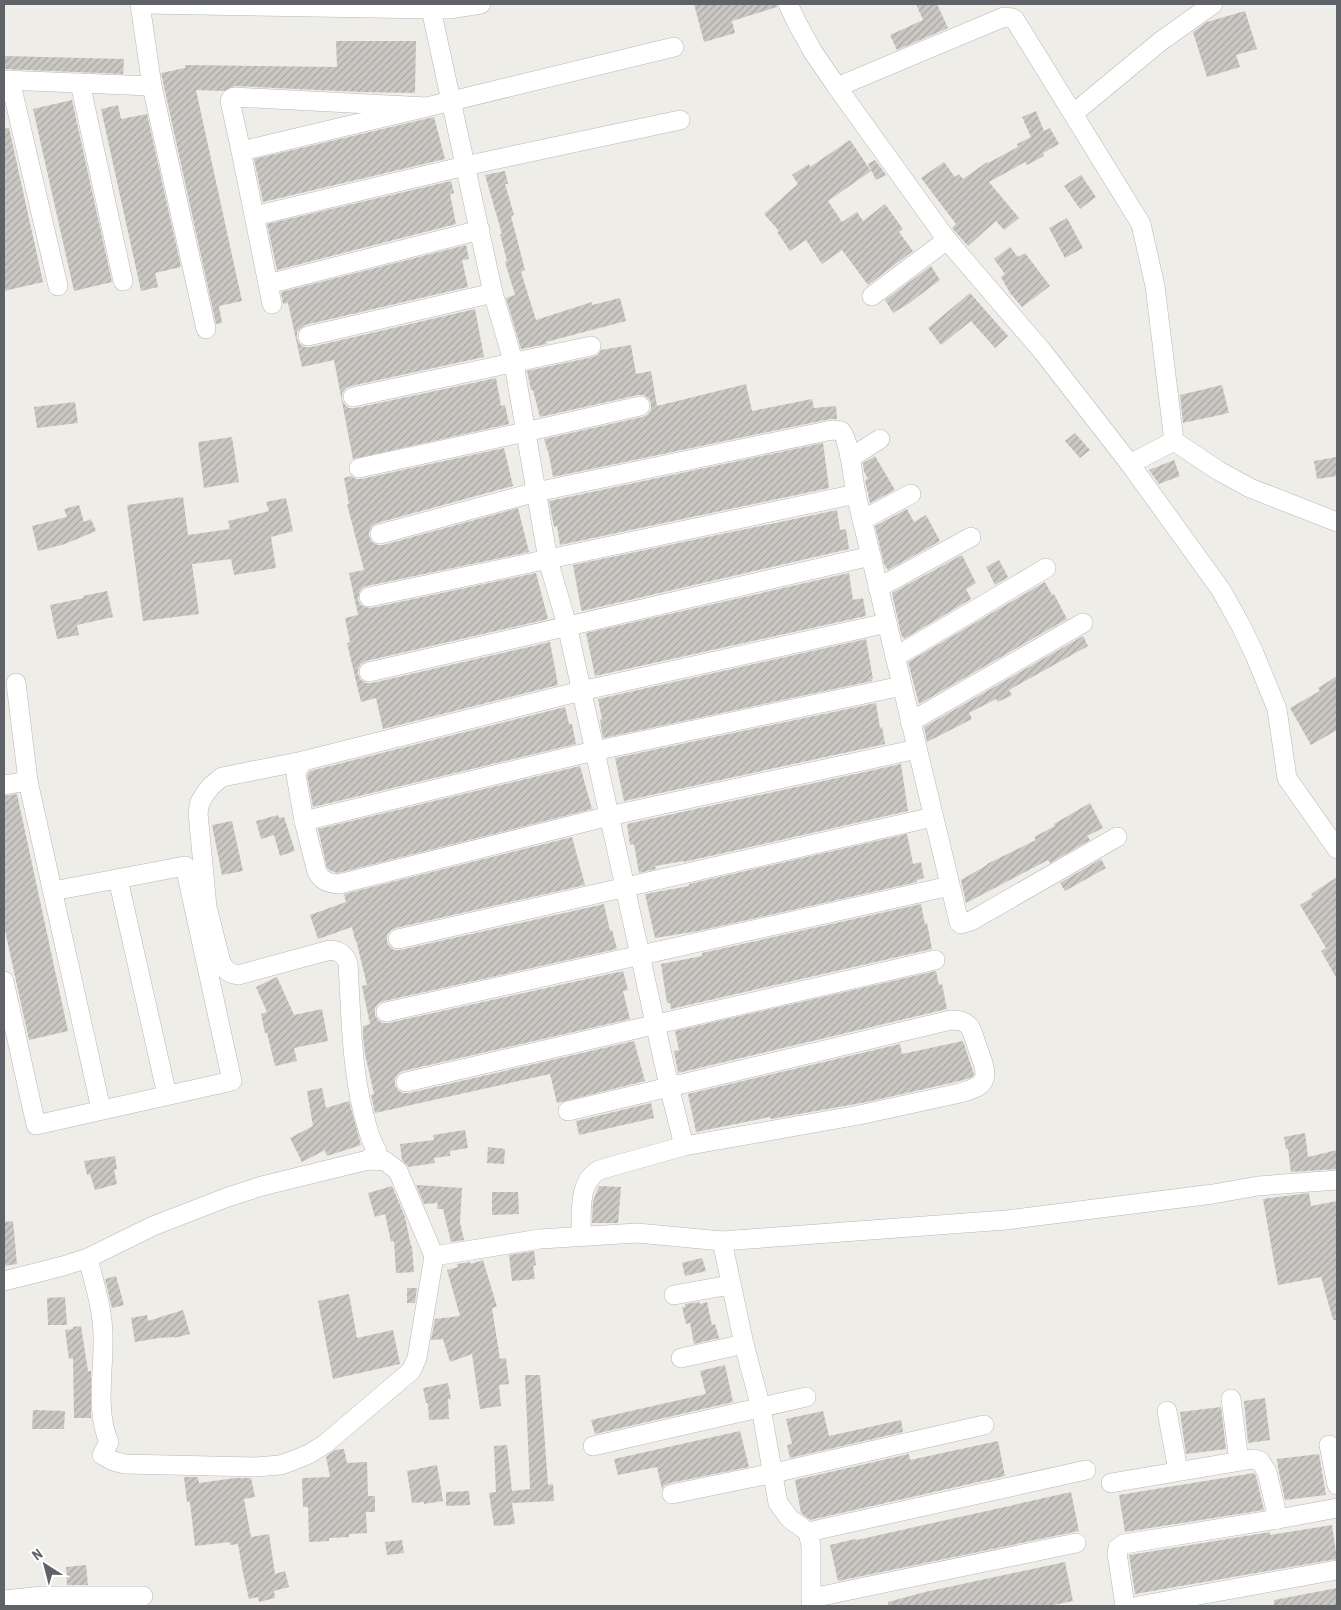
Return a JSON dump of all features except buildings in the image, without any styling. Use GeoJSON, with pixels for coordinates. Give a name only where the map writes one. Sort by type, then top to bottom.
{"type":"FeatureCollection","features":[{"type":"Feature","properties":{"kind":"street"},"geometry":{"type":"LineString","coordinates":[[140,4],[152,86],[206,329]]}},
{"type":"Feature","properties":{"kind":"street"},"geometry":{"type":"LineString","coordinates":[[146,4],[431,10],[481,4]]}},
{"type":"Feature","properties":{"kind":"street"},"geometry":{"type":"LineString","coordinates":[[788,4],[813,52],[947,240],[1043,352],[1130,464],[1210,573],[1240,624],[1277,709],[1287,778],[1337,849]]}},
{"type":"Feature","properties":{"kind":"street"},"geometry":{"type":"LineString","coordinates":[[1074,113],[1161,40],[1213,4]]}},
{"type":"Feature","properties":{"kind":"street"},"geometry":{"type":"LineString","coordinates":[[431,10],[493,293],[514,364],[548,560],[567,625],[655,1025],[684,1146]]}},
{"type":"Feature","properties":{"kind":"street"},"geometry":{"type":"LineString","coordinates":[[837,87],[995,21],[1008,17],[1012,18],[1018,24],[1137,214],[1144,233],[1155,286],[1174,441],[1219,471],[1250,488],[1337,522]]}},
{"type":"Feature","properties":{"kind":"street"},"geometry":{"type":"LineString","coordinates":[[240,151],[674,47]]}},
{"type":"Feature","properties":{"kind":"street"},"geometry":{"type":"LineString","coordinates":[[58,286],[7,80],[152,86]]}},
{"type":"Feature","properties":{"kind":"street"},"geometry":{"type":"LineString","coordinates":[[80,83],[123,281]]}},
{"type":"Feature","properties":{"kind":"street"},"geometry":{"type":"LineString","coordinates":[[272,304],[230,101],[232,97],[427,107]]}},
{"type":"Feature","properties":{"kind":"street"},"geometry":{"type":"LineString","coordinates":[[254,216],[465,166],[680,120]]}},
{"type":"Feature","properties":{"kind":"street"},"geometry":{"type":"LineString","coordinates":[[268,284],[480,230]]}},
{"type":"Feature","properties":{"kind":"street"},"geometry":{"type":"LineString","coordinates":[[872,296],[947,240]]}},
{"type":"Feature","properties":{"kind":"street"},"geometry":{"type":"LineString","coordinates":[[308,336],[493,293]]}},
{"type":"Feature","properties":{"kind":"street"},"geometry":{"type":"LineString","coordinates":[[353,397],[591,346]]}},
{"type":"Feature","properties":{"kind":"street"},"geometry":{"type":"LineString","coordinates":[[359,468],[640,406]]}},
{"type":"Feature","properties":{"kind":"street"},"geometry":{"type":"LineString","coordinates":[[380,534],[536,492],[837,430],[843,434],[850,458],[856,494],[878,588],[950,886],[961,924],[965,924],[1117,838]]}},
{"type":"Feature","properties":{"kind":"street"},"geometry":{"type":"LineString","coordinates":[[850,458],[880,439]]}},
{"type":"Feature","properties":{"kind":"street"},"geometry":{"type":"LineString","coordinates":[[1130,464],[1174,441]]}},
{"type":"Feature","properties":{"kind":"street"},"geometry":{"type":"LineString","coordinates":[[369,597],[856,494]]}},
{"type":"Feature","properties":{"kind":"street"},"geometry":{"type":"LineString","coordinates":[[862,520],[912,494]]}},
{"type":"Feature","properties":{"kind":"street"},"geometry":{"type":"LineString","coordinates":[[878,588],[971,537]]}},
{"type":"Feature","properties":{"kind":"street"},"geometry":{"type":"LineString","coordinates":[[369,672],[871,556]]}},
{"type":"Feature","properties":{"kind":"street"},"geometry":{"type":"LineString","coordinates":[[895,657],[1046,568]]}},
{"type":"Feature","properties":{"kind":"street"},"geometry":{"type":"LineString","coordinates":[[910,722],[1083,623]]}},
{"type":"Feature","properties":{"kind":"street"},"geometry":{"type":"LineString","coordinates":[[368,1160],[376,1151],[370,1141],[358,1089],[354,1060],[348,963],[344,956],[339,951],[330,950],[238,974],[230,973],[224,969],[221,962],[207,906],[198,813],[200,802],[211,786],[222,777],[303,761],[581,691],[887,624]]}},
{"type":"Feature","properties":{"kind":"street"},"geometry":{"type":"LineString","coordinates":[[16,683],[28,780],[101,1109]]}},
{"type":"Feature","properties":{"kind":"street"},"geometry":{"type":"LineString","coordinates":[[304,821],[594,751],[902,686]]}},
{"type":"Feature","properties":{"kind":"street"},"geometry":{"type":"LineString","coordinates":[[303,761],[297,770],[296,776],[304,821],[317,872],[325,881],[339,884],[609,816],[917,749]]}},
{"type":"Feature","properties":{"kind":"street"},"geometry":{"type":"LineString","coordinates":[[4,785],[28,780]]}},
{"type":"Feature","properties":{"kind":"street"},"geometry":{"type":"LineString","coordinates":[[398,939],[933,817]]}},
{"type":"Feature","properties":{"kind":"street"},"geometry":{"type":"LineString","coordinates":[[4,981],[36,1124],[232,1081],[185,866],[52,891]]}},
{"type":"Feature","properties":{"kind":"street"},"geometry":{"type":"LineString","coordinates":[[118,879],[167,1095]]}},
{"type":"Feature","properties":{"kind":"street"},"geometry":{"type":"LineString","coordinates":[[386,1012],[950,886]]}},
{"type":"Feature","properties":{"kind":"street"},"geometry":{"type":"LineString","coordinates":[[406,1082],[936,960]]}},
{"type":"Feature","properties":{"kind":"street"},"geometry":{"type":"LineString","coordinates":[[568,1111],[951,1020],[962,1021],[968,1024],[985,1069],[986,1078],[979,1086],[960,1093],[859,1115],[684,1146],[599,1170],[593,1174],[585,1187],[582,1236]]}},
{"type":"Feature","properties":{"kind":"street"},"geometry":{"type":"LineString","coordinates":[[4,1281],[88,1258],[153,1226],[228,1197],[262,1186],[368,1160],[385,1160],[398,1171],[434,1256],[418,1358],[411,1371],[325,1444],[309,1454],[292,1461],[280,1465],[256,1468],[125,1464],[113,1461],[102,1455],[109,1442],[105,1433],[101,1409],[103,1334],[88,1258]]}},
{"type":"Feature","properties":{"kind":"street"},"geometry":{"type":"LineString","coordinates":[[434,1256],[540,1239],[582,1236],[637,1233],[722,1241],[1006,1220],[1213,1194],[1258,1186],[1337,1180]]}},
{"type":"Feature","properties":{"kind":"street"},"geometry":{"type":"LineString","coordinates":[[722,1241],[730,1285],[761,1408],[778,1503],[790,1519],[808,1532],[811,1546],[812,1602],[1076,1543]]}},
{"type":"Feature","properties":{"kind":"street"},"geometry":{"type":"LineString","coordinates":[[674,1296],[730,1285]]}},
{"type":"Feature","properties":{"kind":"street"},"geometry":{"type":"LineString","coordinates":[[681,1358],[744,1344]]}},
{"type":"Feature","properties":{"kind":"street"},"geometry":{"type":"LineString","coordinates":[[592,1446],[806,1397]]}},
{"type":"Feature","properties":{"kind":"street"},"geometry":{"type":"LineString","coordinates":[[1231,1399],[1239,1461]]}},
{"type":"Feature","properties":{"kind":"street"},"geometry":{"type":"LineString","coordinates":[[1167,1411],[1178,1471]]}},
{"type":"Feature","properties":{"kind":"street"},"geometry":{"type":"LineString","coordinates":[[672,1494],[774,1473],[984,1425]]}},
{"type":"Feature","properties":{"kind":"street"},"geometry":{"type":"LineString","coordinates":[[1330,1445],[1337,1485]]}},
{"type":"Feature","properties":{"kind":"street"},"geometry":{"type":"LineString","coordinates":[[1111,1483],[1253,1459],[1260,1461],[1268,1472],[1278,1519]]}},
{"type":"Feature","properties":{"kind":"street"},"geometry":{"type":"LineString","coordinates":[[808,1532],[1086,1470]]}},
{"type":"Feature","properties":{"kind":"street"},"geometry":{"type":"LineString","coordinates":[[1125,1606],[1117,1553],[1118,1548],[1124,1544],[1337,1510]]}},
{"type":"Feature","properties":{"kind":"street"},"geometry":{"type":"LineString","coordinates":[[1138,1606],[1337,1570]]}},
{"type":"Feature","properties":{"kind":"street"},"geometry":{"type":"LineString","coordinates":[[4,1600],[43,1596],[143,1596]]}}]}
